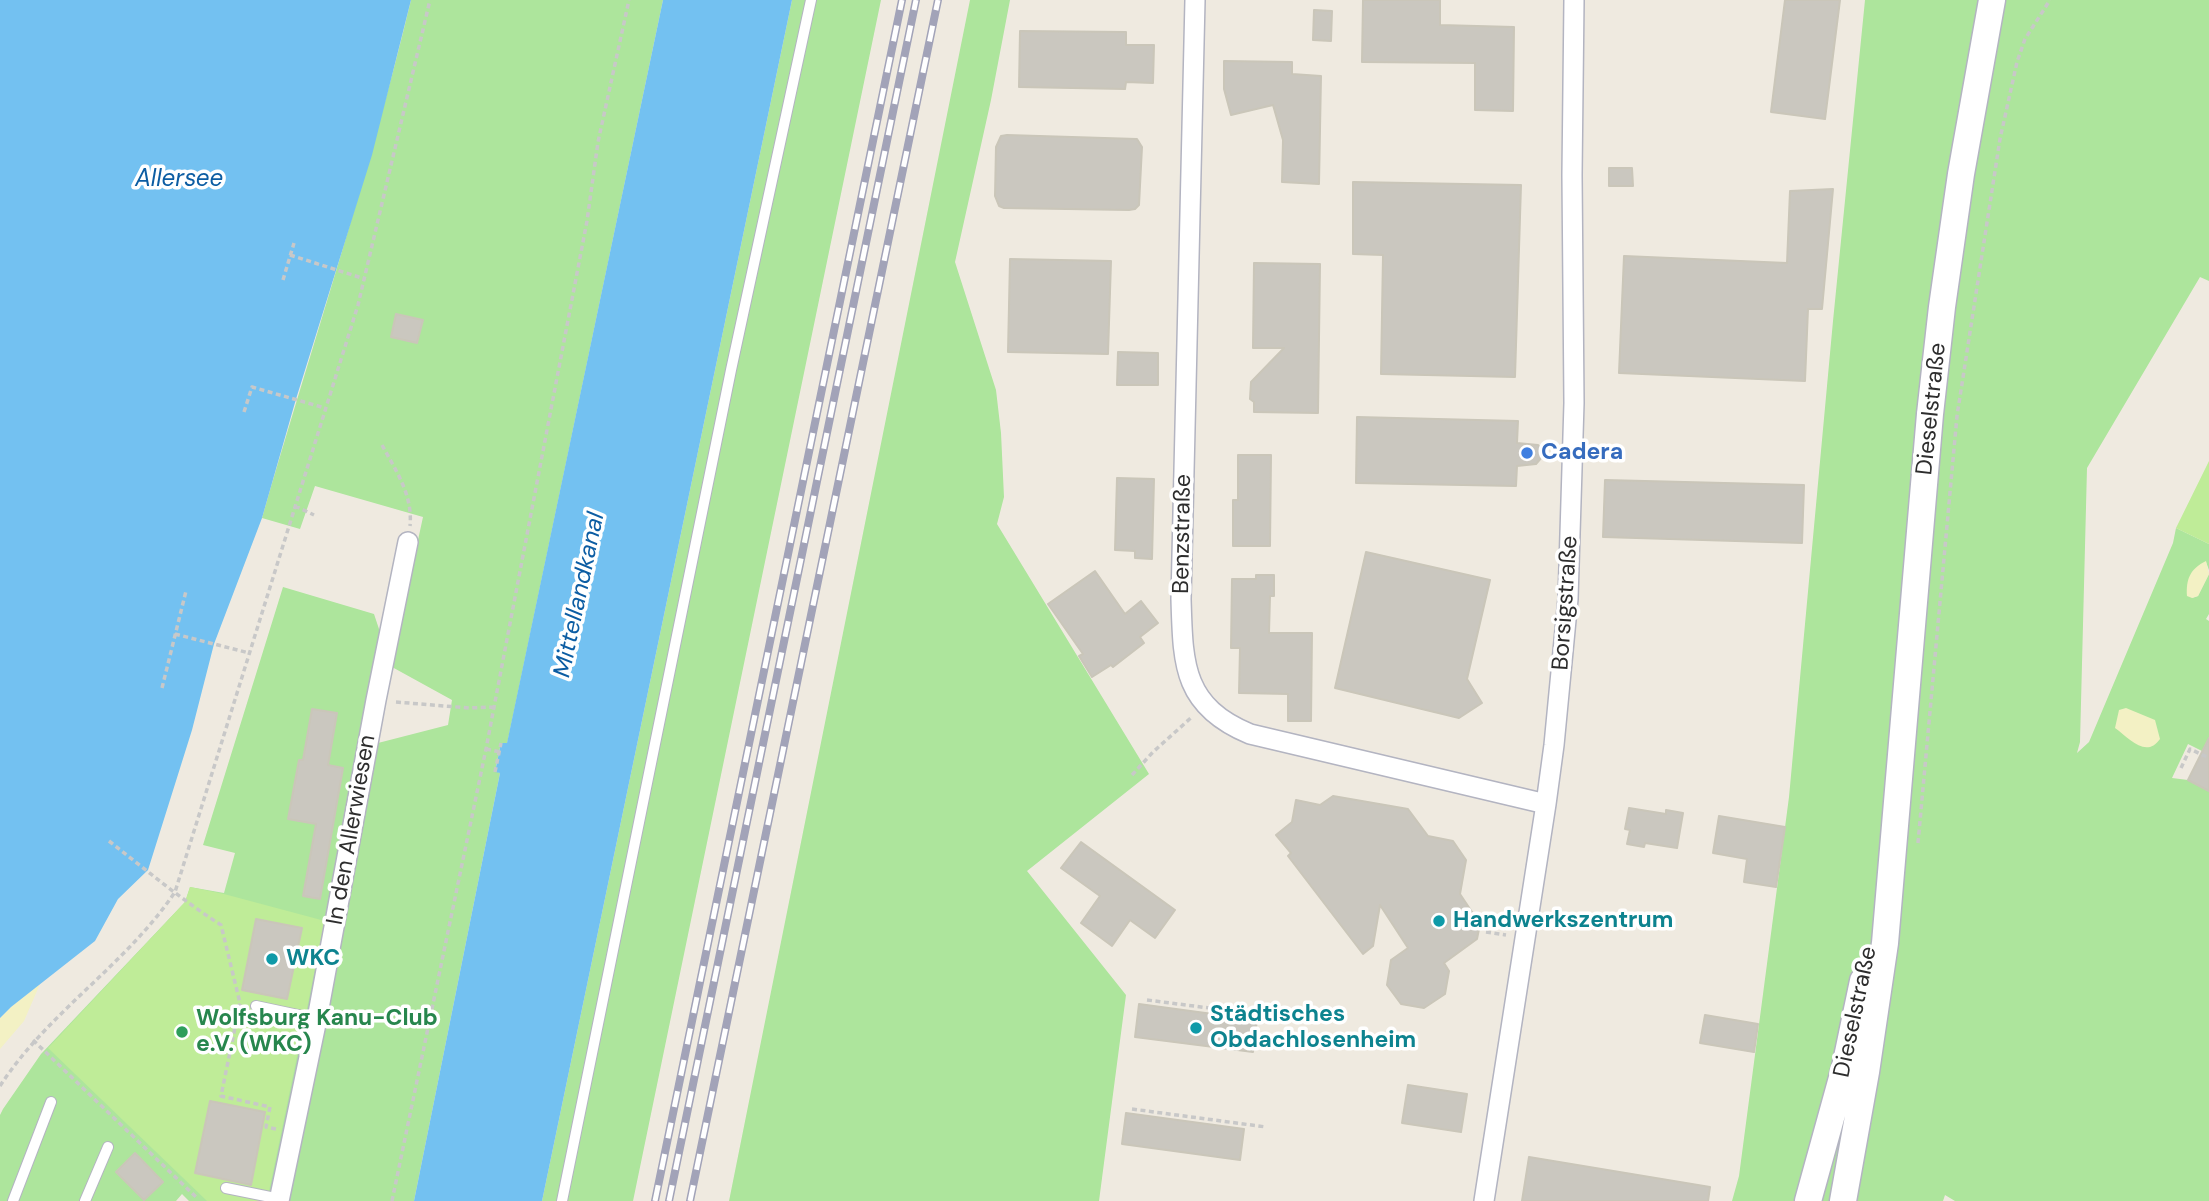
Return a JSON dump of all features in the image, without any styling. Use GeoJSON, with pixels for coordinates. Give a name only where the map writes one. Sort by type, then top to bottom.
{"type":"FeatureCollection","features":[{"type":"Feature","properties":{"kind":"main road","name":"Dieselstraße"},"geometry":{"type":"LineString","coordinates":[[1843,1201],[1885,943],[1930,414],[1942,307],[1961,174],[1992,0]]}},
{"type":"Feature","properties":{"kind":"main road","name":"Dieselstraße"},"geometry":{"type":"LineString","coordinates":[[1808,1201],[1845,1067],[1894,821]]}},
{"type":"Feature","properties":{"kind":"street","name":"Benzstraße"},"geometry":{"type":"LineString","coordinates":[[1195,0],[1182,623],[1188,674],[1206,706],[1233,727],[1270,740],[1546,804]]}},
{"type":"Feature","properties":{"kind":"street","name":"Borsigstraße"},"geometry":{"type":"LineString","coordinates":[[1484,1201],[1556,732],[1569,587],[1574,403],[1574,0]]}},
{"type":"Feature","properties":{"kind":"street","name":"In den Allerwiesen"},"geometry":{"type":"LineString","coordinates":[[280,1200],[408,542]]}},
{"type":"Feature","properties":{"kind":"lane"},"geometry":{"type":"LineString","coordinates":[[562,1201],[731,370],[811,0]]}},
{"type":"Feature","properties":{"kind":"lane"},"geometry":{"type":"LineString","coordinates":[[256,1006],[317,1019]]}},
{"type":"Feature","properties":{"kind":"lane"},"geometry":{"type":"LineString","coordinates":[[12,1201],[51,1102]]}},
{"type":"Feature","properties":{"kind":"lane"},"geometry":{"type":"LineString","coordinates":[[85,1201],[108,1147]]}},
{"type":"Feature","properties":{"kind":"lane"},"geometry":{"type":"LineString","coordinates":[[226,1188],[280,1200]]}},
{"type":"Feature","properties":{"kind":"path"},"geometry":{"type":"LineString","coordinates":[[0,1086],[33,1041],[134,945],[175,892],[365,279],[430,0]]}},
{"type":"Feature","properties":{"kind":"path"},"geometry":{"type":"LineString","coordinates":[[392,1201],[486,749],[587,220],[598,142],[629,0]]}},
{"type":"Feature","properties":{"kind":"path"},"geometry":{"type":"LineString","coordinates":[[1917,851],[1957,416],[2000,139],[2017,62],[2025,39],[2050,0]]}},
{"type":"Feature","properties":{"kind":"path"},"geometry":{"type":"LineString","coordinates":[[283,280],[294,243]]}},
{"type":"Feature","properties":{"kind":"path"},"geometry":{"type":"LineString","coordinates":[[290,255],[365,279]]}},
{"type":"Feature","properties":{"kind":"path"},"geometry":{"type":"LineString","coordinates":[[244,412],[252,387],[326,408]]}},
{"type":"Feature","properties":{"kind":"path"},"geometry":{"type":"LineString","coordinates":[[382,445],[405,487],[411,516],[408,542]]}},
{"type":"Feature","properties":{"kind":"path"},"geometry":{"type":"LineString","coordinates":[[295,506],[314,515]]}},
{"type":"Feature","properties":{"kind":"path"},"geometry":{"type":"LineString","coordinates":[[162,688],[186,591]]}},
{"type":"Feature","properties":{"kind":"path"},"geometry":{"type":"LineString","coordinates":[[175,634],[249,653]]}},
{"type":"Feature","properties":{"kind":"path"},"geometry":{"type":"LineString","coordinates":[[376,700],[469,708],[494,707]]}},
{"type":"Feature","properties":{"kind":"path"},"geometry":{"type":"LineString","coordinates":[[1132,775],[1175,731],[1206,706]]}},
{"type":"Feature","properties":{"kind":"path"},"geometry":{"type":"LineString","coordinates":[[495,772],[501,743]]}},
{"type":"Feature","properties":{"kind":"path"},"geometry":{"type":"LineString","coordinates":[[486,749],[500,751]]}},
{"type":"Feature","properties":{"kind":"path"},"geometry":{"type":"LineString","coordinates":[[2181,768],[2190,749],[2209,758]]}},
{"type":"Feature","properties":{"kind":"path"},"geometry":{"type":"LineString","coordinates":[[109,841],[185,902],[222,925],[240,1003],[221,1096],[270,1107],[266,1127],[293,1133]]}},
{"type":"Feature","properties":{"kind":"path"},"geometry":{"type":"LineString","coordinates":[[1147,1000],[1279,1017]]}},
{"type":"Feature","properties":{"kind":"path"},"geometry":{"type":"LineString","coordinates":[[33,1041],[196,1197]]}},
{"type":"Feature","properties":{"kind":"path"},"geometry":{"type":"LineString","coordinates":[[1132,1109],[1266,1127]]}},
{"type":"Feature","properties":{"kind":"green space"},"geometry":{"type":"Polygon","coordinates":[[[411,0],[663,0],[507,744],[501,743],[495,771],[500,773],[414,1201],[189,1201],[182,1194],[176,1201],[0,1201],[0,1115],[41,1054],[185,902],[190,887],[224,893],[235,853],[203,845],[283,587],[374,614],[391,665],[423,517],[315,486],[300,529],[262,518],[395,65],[411,0]],[[392,667],[378,743],[448,725],[452,700],[392,667]]]}},
{"type":"Feature","properties":{"kind":"green space"},"geometry":{"type":"Polygon","coordinates":[[[792,0],[881,0],[633,1201],[542,1201],[792,0]]]}},
{"type":"Feature","properties":{"kind":"green space"},"geometry":{"type":"Polygon","coordinates":[[[970,0],[1010,0],[955,262],[996,390],[1004,497],[997,524],[1149,774],[1027,871],[1126,995],[1099,1201],[729,1201],[970,0]]]}},
{"type":"Feature","properties":{"kind":"green space"},"geometry":{"type":"Polygon","coordinates":[[[1865,0],[2209,0],[2209,281],[2200,277],[2087,468],[2080,742],[2077,753],[2089,742],[2173,543],[2176,528],[2209,544],[2209,570],[2206,562],[2192,598],[2198,596],[2209,574],[2209,614],[2206,619],[2209,621],[2209,741],[2202,751],[2188,744],[2172,778],[2188,780],[2209,791],[2209,1201],[1955,1201],[1945,1195],[1943,1201],[1732,1201],[1739,1176],[1789,797],[1865,0]]]}},
{"type":"Feature","properties":{"kind":"green space"},"geometry":{"type":"Polygon","coordinates":[[[2209,461],[2209,544],[2176,528],[2209,461]]]}},
{"type":"Feature","properties":{"kind":"green space","name":"Wolfsburg Kanu-Club e.V. (WKC)"},"geometry":{"type":"Polygon","coordinates":[[[190,887],[325,921],[267,1201],[207,1201],[48,1048],[185,902],[190,887]]]}},
{"type":"Feature","properties":{"kind":"sand"},"geometry":{"type":"Polygon","coordinates":[[[2206,561],[2209,574],[2198,596],[2187,596],[2190,575],[2206,561]]]}},
{"type":"Feature","properties":{"kind":"sand"},"geometry":{"type":"Polygon","coordinates":[[[2126,708],[2155,720],[2160,739],[2155,745],[2138,745],[2115,728],[2119,710],[2126,708]]]}},
{"type":"Feature","properties":{"kind":"sand"},"geometry":{"type":"Polygon","coordinates":[[[40,984],[24,1021],[0,1049],[0,1018],[40,984]]]}},
{"type":"Feature","properties":{"kind":"water","name":"Allersee"},"geometry":{"type":"Polygon","coordinates":[[[0,0],[411,0],[372,155],[262,518],[214,644],[192,730],[148,870],[118,899],[95,941],[0,1018],[0,0]]]}},
{"type":"Feature","properties":{"kind":"water","name":"Mittellandkanal"},"geometry":{"type":"Polygon","coordinates":[[[663,0],[792,0],[542,1201],[414,1201],[500,773],[495,772],[501,743],[507,743],[663,0]]]}},
{"type":"Feature","properties":{"kind":"building"},"geometry":{"type":"Polygon","coordinates":[[[1363,0],[1440,0],[1440,25],[1514,27],[1513,111],[1475,110],[1475,63],[1362,62],[1363,0]]]}},
{"type":"Feature","properties":{"kind":"building"},"geometry":{"type":"Polygon","coordinates":[[[1785,0],[1840,0],[1825,119],[1771,112],[1785,0]]]}},
{"type":"Feature","properties":{"kind":"building"},"geometry":{"type":"Polygon","coordinates":[[[1314,10],[1332,11],[1331,41],[1313,40],[1314,10]]]}},
{"type":"Feature","properties":{"kind":"building"},"geometry":{"type":"Polygon","coordinates":[[[1020,31],[1126,32],[1126,45],[1154,45],[1153,83],[1126,82],[1125,89],[1019,87],[1020,31]]]}},
{"type":"Feature","properties":{"kind":"building"},"geometry":{"type":"Polygon","coordinates":[[[1224,61],[1292,62],[1292,74],[1321,76],[1319,184],[1282,182],[1283,140],[1273,105],[1231,115],[1224,89],[1224,61]]]}},
{"type":"Feature","properties":{"kind":"building"},"geometry":{"type":"Polygon","coordinates":[[[1001,136],[1137,139],[1142,147],[1139,205],[1129,210],[999,206],[995,196],[996,147],[1001,136]]]}},
{"type":"Feature","properties":{"kind":"building"},"geometry":{"type":"Polygon","coordinates":[[[1609,168],[1632,168],[1633,186],[1609,186],[1609,168]]]}},
{"type":"Feature","properties":{"kind":"building"},"geometry":{"type":"Polygon","coordinates":[[[1353,182],[1521,185],[1515,377],[1381,374],[1383,255],[1353,254],[1353,182]]]}},
{"type":"Feature","properties":{"kind":"building"},"geometry":{"type":"Polygon","coordinates":[[[1833,189],[1822,309],[1808,309],[1805,381],[1619,373],[1624,256],[1787,263],[1790,191],[1833,189]]]}},
{"type":"Feature","properties":{"kind":"building"},"geometry":{"type":"Polygon","coordinates":[[[1010,259],[1111,261],[1108,354],[1008,352],[1010,259]]]}},
{"type":"Feature","properties":{"kind":"building"},"geometry":{"type":"Polygon","coordinates":[[[1254,263],[1320,264],[1318,413],[1254,412],[1254,402],[1250,399],[1251,382],[1284,348],[1253,348],[1254,263]]]}},
{"type":"Feature","properties":{"kind":"building"},"geometry":{"type":"Polygon","coordinates":[[[396,314],[423,320],[417,343],[391,337],[396,314]]]}},
{"type":"Feature","properties":{"kind":"building"},"geometry":{"type":"Polygon","coordinates":[[[1118,352],[1158,353],[1158,385],[1117,385],[1118,352]]]}},
{"type":"Feature","properties":{"kind":"building"},"geometry":{"type":"Polygon","coordinates":[[[1357,417],[1518,421],[1517,443],[1538,445],[1542,457],[1536,464],[1517,466],[1516,486],[1356,483],[1357,417]]]}},
{"type":"Feature","properties":{"kind":"building"},"geometry":{"type":"Polygon","coordinates":[[[1238,455],[1271,455],[1270,546],[1233,546],[1233,500],[1238,500],[1238,455]]]}},
{"type":"Feature","properties":{"kind":"building"},"geometry":{"type":"Polygon","coordinates":[[[1117,478],[1154,479],[1152,559],[1135,558],[1135,551],[1115,550],[1117,478]]]}},
{"type":"Feature","properties":{"kind":"building"},"geometry":{"type":"Polygon","coordinates":[[[1605,480],[1804,485],[1802,543],[1603,537],[1605,480]]]}},
{"type":"Feature","properties":{"kind":"building"},"geometry":{"type":"Polygon","coordinates":[[[1366,552],[1490,580],[1467,679],[1482,703],[1459,718],[1335,688],[1366,552]]]}},
{"type":"Feature","properties":{"kind":"building"},"geometry":{"type":"Polygon","coordinates":[[[1095,571],[1125,614],[1141,601],[1158,623],[1140,637],[1144,643],[1113,667],[1111,665],[1092,677],[1079,656],[1083,654],[1048,604],[1095,571]]]}},
{"type":"Feature","properties":{"kind":"building"},"geometry":{"type":"Polygon","coordinates":[[[1256,575],[1274,575],[1274,596],[1270,596],[1269,633],[1312,633],[1311,721],[1288,721],[1288,694],[1239,693],[1240,648],[1231,648],[1232,579],[1256,579],[1256,575]]]}},
{"type":"Feature","properties":{"kind":"building"},"geometry":{"type":"Polygon","coordinates":[[[312,709],[337,713],[328,765],[343,768],[320,899],[303,896],[316,824],[288,819],[312,709]]]}},
{"type":"Feature","properties":{"kind":"building"},"geometry":{"type":"Polygon","coordinates":[[[2209,738],[2209,791],[2188,780],[2209,738]]]}},
{"type":"Feature","properties":{"kind":"building"},"geometry":{"type":"Polygon","coordinates":[[[1333,796],[1408,809],[1428,836],[1453,841],[1466,860],[1460,894],[1476,918],[1481,919],[1477,939],[1444,963],[1449,971],[1445,994],[1424,1008],[1401,1004],[1387,985],[1391,960],[1408,948],[1380,905],[1373,946],[1363,954],[1288,856],[1291,853],[1276,835],[1292,822],[1296,800],[1320,805],[1333,796]]]}},
{"type":"Feature","properties":{"kind":"building"},"geometry":{"type":"Polygon","coordinates":[[[1629,808],[1666,814],[1666,810],[1683,813],[1677,848],[1645,843],[1644,847],[1627,844],[1630,830],[1625,829],[1629,808]]]}},
{"type":"Feature","properties":{"kind":"building"},"geometry":{"type":"Polygon","coordinates":[[[1719,816],[1785,827],[1776,887],[1744,882],[1747,859],[1713,853],[1719,816]]]}},
{"type":"Feature","properties":{"kind":"building"},"geometry":{"type":"Polygon","coordinates":[[[1081,842],[1175,910],[1155,938],[1130,920],[1112,946],[1081,923],[1100,896],[1061,868],[1081,842]]]}},
{"type":"Feature","properties":{"kind":"building","name":"WKC"},"geometry":{"type":"Polygon","coordinates":[[[256,919],[302,928],[287,999],[242,990],[256,919]]]}},
{"type":"Feature","properties":{"kind":"building","name":"Städtisches Obdachlosenheim"},"geometry":{"type":"Polygon","coordinates":[[[1139,1004],[1257,1020],[1253,1052],[1135,1037],[1139,1004]]]}},
{"type":"Feature","properties":{"kind":"building"},"geometry":{"type":"Polygon","coordinates":[[[1705,1015],[1758,1024],[1754,1052],[1700,1043],[1705,1015]]]}},
{"type":"Feature","properties":{"kind":"building"},"geometry":{"type":"Polygon","coordinates":[[[1408,1085],[1467,1094],[1461,1132],[1402,1123],[1408,1085]]]}},
{"type":"Feature","properties":{"kind":"building"},"geometry":{"type":"Polygon","coordinates":[[[210,1101],[265,1112],[251,1185],[195,1173],[210,1101]]]}},
{"type":"Feature","properties":{"kind":"building"},"geometry":{"type":"Polygon","coordinates":[[[1126,1113],[1244,1129],[1240,1160],[1122,1144],[1126,1113]]]}},
{"type":"Feature","properties":{"kind":"building"},"geometry":{"type":"Polygon","coordinates":[[[135,1153],[163,1182],[144,1200],[116,1172],[135,1153]]]}},
{"type":"Feature","properties":{"kind":"building"},"geometry":{"type":"Polygon","coordinates":[[[1529,1157],[1710,1187],[1708,1201],[1522,1201],[1529,1157]]]}},
{"type":"Feature","properties":{"kind":"railway"},"geometry":{"type":"LineString","coordinates":[[655,1201],[902,0]]}},
{"type":"Feature","properties":{"kind":"railway"},"geometry":{"type":"LineString","coordinates":[[669,1201],[916,0]]}},
{"type":"Feature","properties":{"kind":"railway"},"geometry":{"type":"LineString","coordinates":[[690,1201],[938,0]]}},
{"type":"Feature","properties":{"kind":"place","name":"Cadera"},"geometry":{"type":"Point","coordinates":[1527,453]}},
{"type":"Feature","properties":{"kind":"place","name":"Handwerkszentrum"},"geometry":{"type":"Point","coordinates":[1439,921]}},
{"type":"Feature","properties":{"kind":"place","name":"WKC"},"geometry":{"type":"Point","coordinates":[272,959]}},
{"type":"Feature","properties":{"kind":"place","name":"Städtisches Obdachlosenheim"},"geometry":{"type":"Point","coordinates":[1196,1028]}},
{"type":"Feature","properties":{"kind":"place","name":"Wolfsburg Kanu-Club e.V. (WKC)"},"geometry":{"type":"Point","coordinates":[182,1032]}}]}
